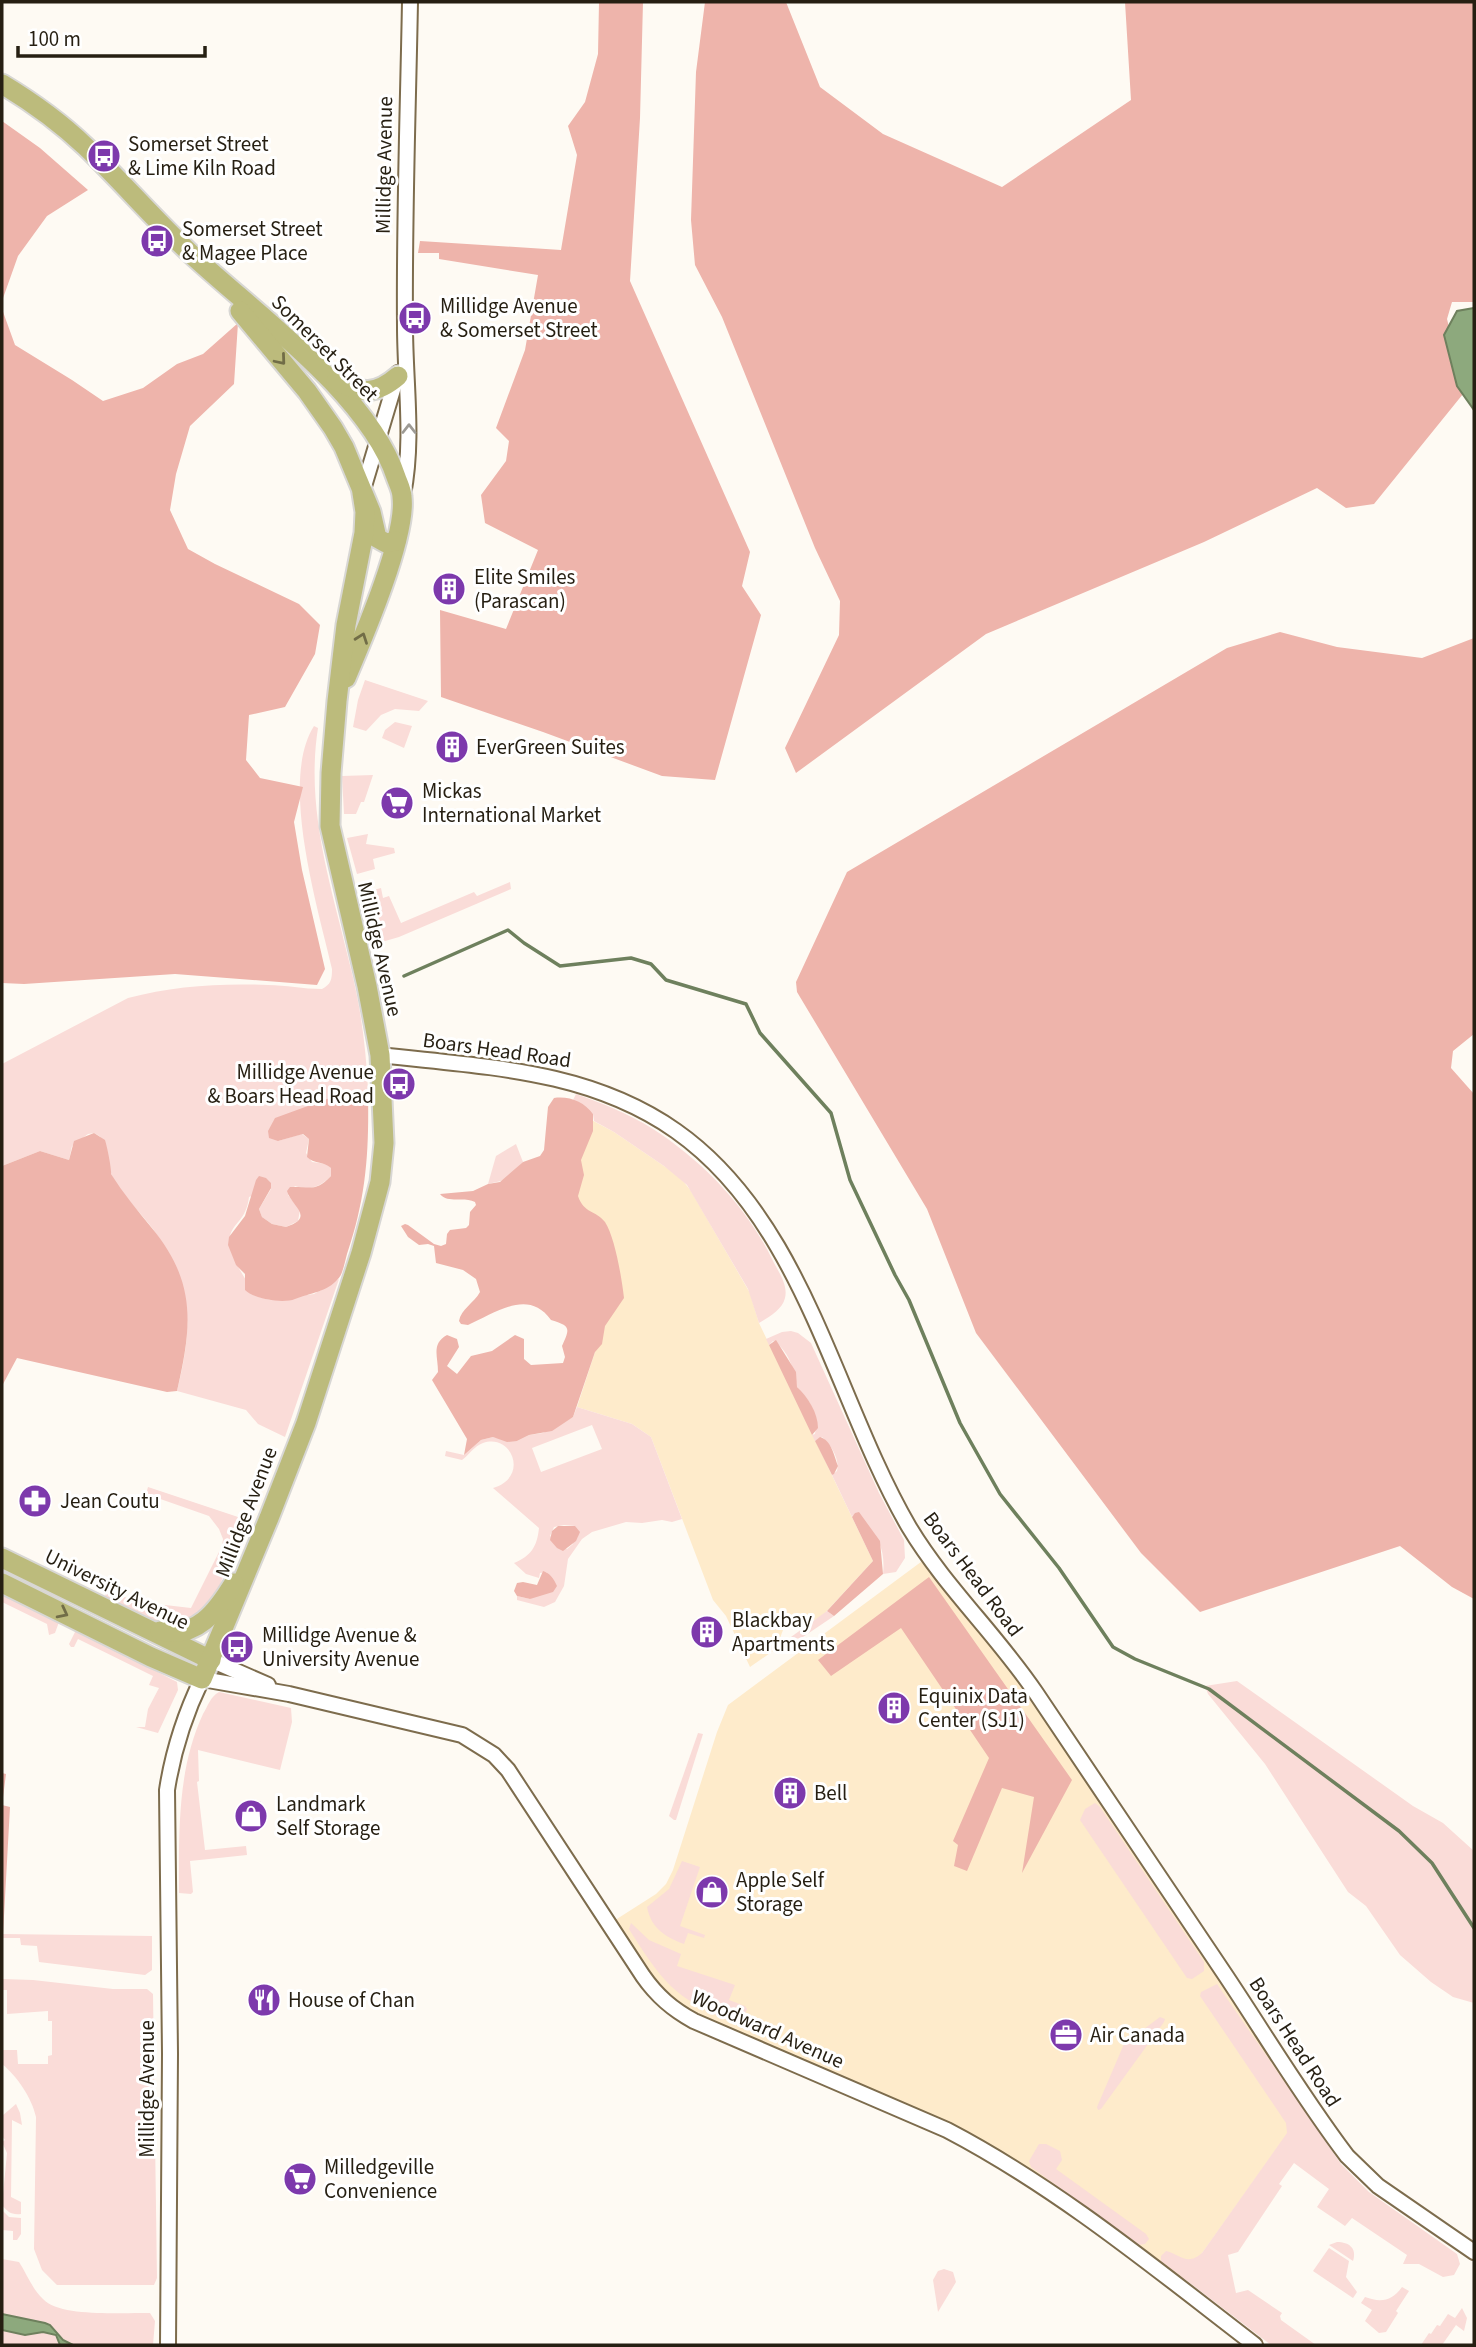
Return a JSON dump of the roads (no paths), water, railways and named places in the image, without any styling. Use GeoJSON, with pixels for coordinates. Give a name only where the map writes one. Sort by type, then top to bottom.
{"type":"FeatureCollection","features":[{"type":"Feature","properties":{"kind":"main road","name":"Somerset Street"},"geometry":{"type":"LineString","coordinates":[[2,84],[52,118],[85,146],[189,252],[348,398],[378,439],[392,465],[402,497]]}},
{"type":"Feature","properties":{"kind":"main road","name":"Somerset Street"},"geometry":{"type":"LineString","coordinates":[[189,252],[321,409],[344,447],[371,512],[377,538],[386,542],[396,541]]}},
{"type":"Feature","properties":{"kind":"main road"},"geometry":{"type":"LineString","coordinates":[[323,374],[360,391],[384,388],[398,376]]}},
{"type":"Feature","properties":{"kind":"main road","name":"Millidge Avenue"},"geometry":{"type":"LineString","coordinates":[[202,1679],[262,1537],[306,1423],[378,1196],[384,1143],[380,1055],[367,986],[331,835],[331,773],[337,701],[346,625],[364,533],[362,493]]}},
{"type":"Feature","properties":{"kind":"main road","name":"Millidge Avenue"},"geometry":{"type":"LineString","coordinates":[[337,701],[396,541],[402,497]]}},
{"type":"Feature","properties":{"kind":"main road"},"geometry":{"type":"LineString","coordinates":[[146,1629],[179,1632],[189,1630],[204,1621],[224,1598],[262,1537]]}},
{"type":"Feature","properties":{"kind":"main road","name":"University Avenue"},"geometry":{"type":"LineString","coordinates":[[2,1558],[211,1660]]}},
{"type":"Feature","properties":{"kind":"main road"},"geometry":{"type":"LineString","coordinates":[[2,1583],[151,1657],[202,1679]]}},
{"type":"Feature","properties":{"kind":"street","name":"Millidge Avenue"},"geometry":{"type":"LineString","coordinates":[[402,497],[408,460],[409,388],[405,330],[410,2]]}},
{"type":"Feature","properties":{"kind":"street","name":"Millidge Avenue"},"geometry":{"type":"LineString","coordinates":[[362,493],[398,376],[405,330]]}},
{"type":"Feature","properties":{"kind":"street","name":"Boars Head Road"},"geometry":{"type":"LineString","coordinates":[[380,1055],[533,1073],[585,1085],[631,1105],[677,1132],[729,1178],[759,1217],[782,1254],[886,1481],[915,1536],[1026,1678],[1348,2155],[1378,2186],[1474,2252]]}},
{"type":"Feature","properties":{"kind":"street","name":"Woodward Avenue"},"geometry":{"type":"LineString","coordinates":[[211,1660],[289,1694]]}},
{"type":"Feature","properties":{"kind":"street","name":"Millidge Avenue"},"geometry":{"type":"LineString","coordinates":[[168,2345],[170,2054],[167,1790],[182,1725],[202,1679]]}},
{"type":"Feature","properties":{"kind":"street","name":"Woodward Avenue"},"geometry":{"type":"LineString","coordinates":[[202,1679],[289,1694],[462,1735],[480,1745],[508,1770],[643,1976],[665,2003],[694,2021],[947,2130],[990,2153],[1047,2189],[1255,2345]]}},
{"type":"Feature","properties":{"kind":"waterway"},"geometry":{"type":"LineString","coordinates":[[404,976],[508,930],[560,966],[631,958],[651,964],[666,980],[746,1004],[760,1033],[831,1113],[850,1180],[909,1300],[960,1423],[1000,1494],[1059,1568],[1113,1647],[1135,1659],[1209,1689],[1399,1831],[1432,1863],[1474,1928]]}},
{"type":"Feature","properties":{"kind":"place","name":"Somerset Street & Lime Kiln Road"},"geometry":{"type":"Point","coordinates":[104,156]}},
{"type":"Feature","properties":{"kind":"place","name":"Somerset Street & Magee Place"},"geometry":{"type":"Point","coordinates":[157,241]}},
{"type":"Feature","properties":{"kind":"place","name":"Millidge Avenue & Somerset Street"},"geometry":{"type":"Point","coordinates":[415,318]}},
{"type":"Feature","properties":{"kind":"place","name":"Elite Smiles (Parascan)"},"geometry":{"type":"Point","coordinates":[449,589]}},
{"type":"Feature","properties":{"kind":"place","name":"EverGreen Suites"},"geometry":{"type":"Point","coordinates":[452,747]}},
{"type":"Feature","properties":{"kind":"place","name":"Mickas International Market"},"geometry":{"type":"Point","coordinates":[397,803]}},
{"type":"Feature","properties":{"kind":"place","name":"Millidge Avenue & Boars Head Road"},"geometry":{"type":"Point","coordinates":[399,1084]}},
{"type":"Feature","properties":{"kind":"place","name":"Jean Coutu"},"geometry":{"type":"Point","coordinates":[35,1501]}},
{"type":"Feature","properties":{"kind":"place","name":"Blackbay Apartments"},"geometry":{"type":"Point","coordinates":[707,1632]}},
{"type":"Feature","properties":{"kind":"place","name":"Millidge Avenue & University Avenue"},"geometry":{"type":"Point","coordinates":[237,1647]}},
{"type":"Feature","properties":{"kind":"place","name":"Equinix Data Center (SJ1)"},"geometry":{"type":"Point","coordinates":[894,1708]}},
{"type":"Feature","properties":{"kind":"place","name":"Bell"},"geometry":{"type":"Point","coordinates":[790,1793]}},
{"type":"Feature","properties":{"kind":"place","name":"Landmark Self Storage"},"geometry":{"type":"Point","coordinates":[251,1816]}},
{"type":"Feature","properties":{"kind":"place","name":"Apple Self Storage"},"geometry":{"type":"Point","coordinates":[712,1892]}},
{"type":"Feature","properties":{"kind":"place","name":"House of Chan"},"geometry":{"type":"Point","coordinates":[264,2000]}},
{"type":"Feature","properties":{"kind":"place","name":"Air Canada"},"geometry":{"type":"Point","coordinates":[1066,2035]}},
{"type":"Feature","properties":{"kind":"place","name":"Milledgeville Convenience"},"geometry":{"type":"Point","coordinates":[300,2179]}}]}
